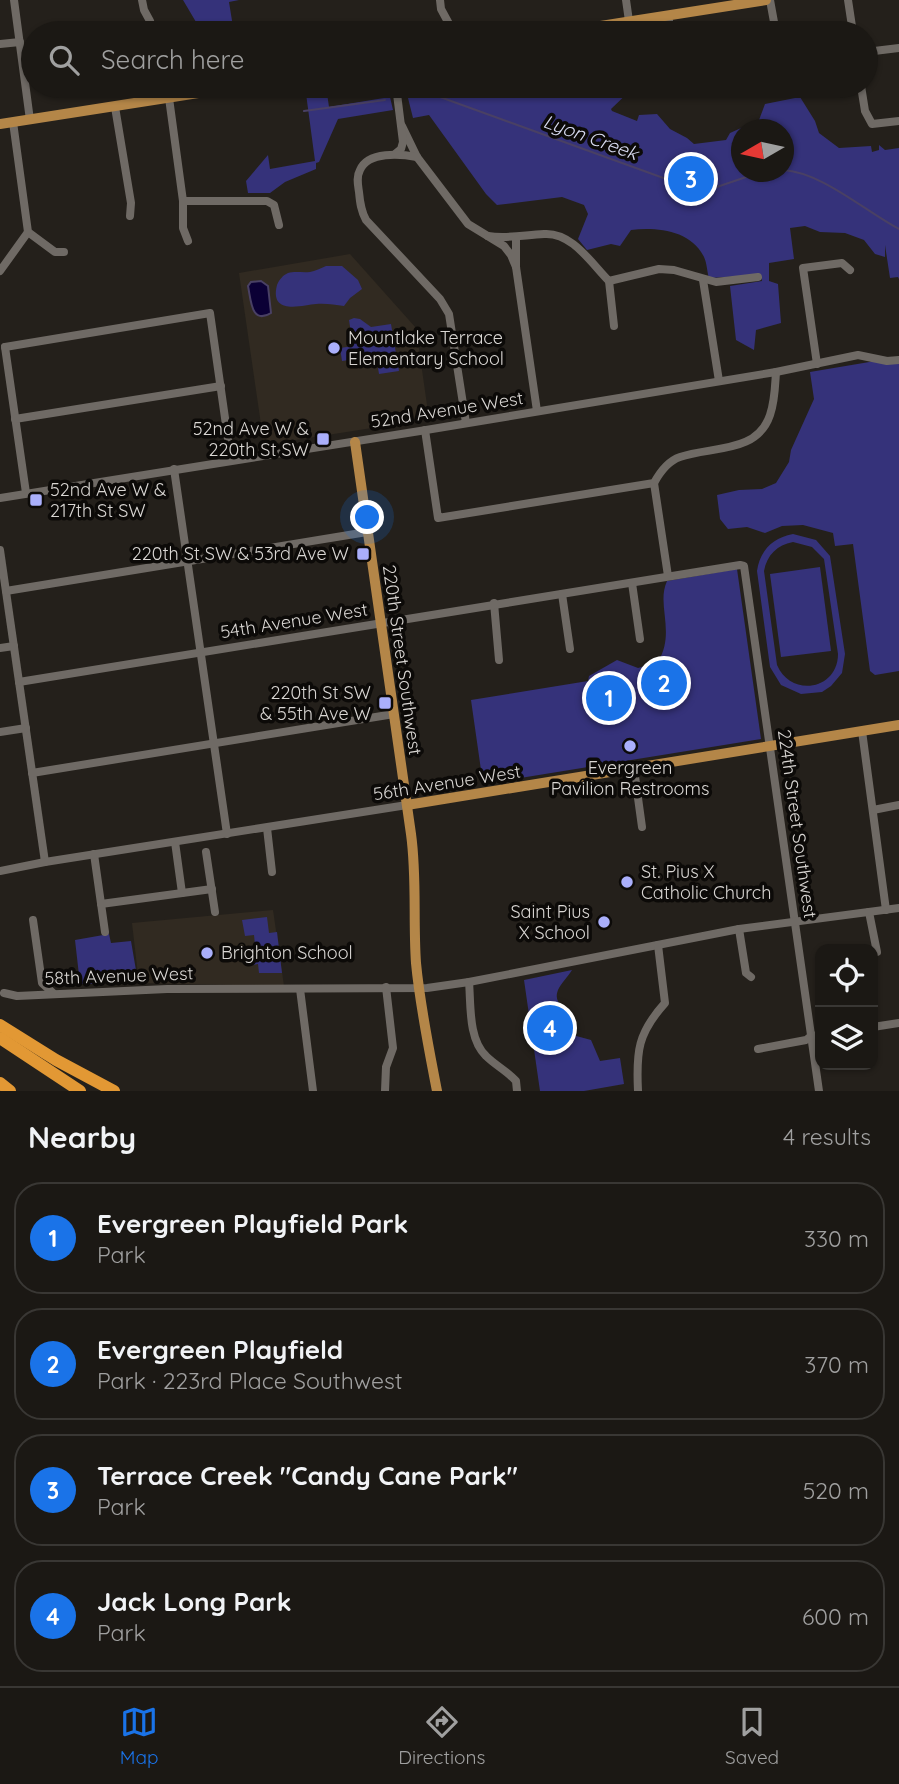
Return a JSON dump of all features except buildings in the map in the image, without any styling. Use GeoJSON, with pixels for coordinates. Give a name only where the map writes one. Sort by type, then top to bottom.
{"type":"FeatureCollection","features":[{"type":"Feature","properties":{"kind":"highway"},"geometry":{"type":"LineString","coordinates":[[0,1026],[114,1091]]}},
{"type":"Feature","properties":{"kind":"highway"},"geometry":{"type":"LineString","coordinates":[[0,1038],[80,1091]]}},
{"type":"Feature","properties":{"kind":"highway"},"geometry":{"type":"LineString","coordinates":[[0,1083],[10,1091]]}},
{"type":"Feature","properties":{"kind":"main road"},"geometry":{"type":"LineString","coordinates":[[629,21],[668,16],[709,4],[768,0]]}},
{"type":"Feature","properties":{"kind":"main road"},"geometry":{"type":"LineString","coordinates":[[0,124],[169,98]]}},
{"type":"Feature","properties":{"kind":"main road","name":"220th Street Southwest"},"geometry":{"type":"LineString","coordinates":[[355,442],[407,805],[415,877],[419,988],[437,1091]]}},
{"type":"Feature","properties":{"kind":"main road","name":"56th Avenue West"},"geometry":{"type":"LineString","coordinates":[[407,805],[899,725]]}},
{"type":"Feature","properties":{"kind":"street"},"geometry":{"type":"LineString","coordinates":[[14,0],[21,50]]}},
{"type":"Feature","properties":{"kind":"street"},"geometry":{"type":"LineString","coordinates":[[142,0],[150,21]]}},
{"type":"Feature","properties":{"kind":"street"},"geometry":{"type":"LineString","coordinates":[[440,0],[448,21]]}},
{"type":"Feature","properties":{"kind":"street"},"geometry":{"type":"LineString","coordinates":[[626,0],[629,21]]}},
{"type":"Feature","properties":{"kind":"street"},"geometry":{"type":"LineString","coordinates":[[768,0],[773,21]]}},
{"type":"Feature","properties":{"kind":"street"},"geometry":{"type":"LineString","coordinates":[[848,0],[851,21]]}},
{"type":"Feature","properties":{"kind":"street"},"geometry":{"type":"LineString","coordinates":[[668,16],[669,21]]}},
{"type":"Feature","properties":{"kind":"street"},"geometry":{"type":"LineString","coordinates":[[0,44],[20,42]]}},
{"type":"Feature","properties":{"kind":"street"},"geometry":{"type":"LineString","coordinates":[[878,50],[899,48]]}},
{"type":"Feature","properties":{"kind":"street"},"geometry":{"type":"LineString","coordinates":[[27,98],[30,120]]}},
{"type":"Feature","properties":{"kind":"street"},"geometry":{"type":"LineString","coordinates":[[169,98],[183,201],[183,228],[188,242]]}},
{"type":"Feature","properties":{"kind":"street"},"geometry":{"type":"LineString","coordinates":[[394,154],[403,146],[398,98]]}},
{"type":"Feature","properties":{"kind":"street"},"geometry":{"type":"LineString","coordinates":[[862,98],[864,111],[872,124],[899,121]]}},
{"type":"Feature","properties":{"kind":"street"},"geometry":{"type":"LineString","coordinates":[[115,107],[131,203],[130,216]]}},
{"type":"Feature","properties":{"kind":"street"},"geometry":{"type":"LineString","coordinates":[[0,271],[27,232],[13,122]]}},
{"type":"Feature","properties":{"kind":"street"},"geometry":{"type":"LineString","coordinates":[[402,126],[417,158],[468,224],[504,246],[516,268]]}},
{"type":"Feature","properties":{"kind":"street"},"geometry":{"type":"LineString","coordinates":[[417,158],[394,154],[369,160],[360,167],[357,176],[361,210],[366,220],[440,299],[449,314],[466,423]]}},
{"type":"Feature","properties":{"kind":"street"},"geometry":{"type":"LineString","coordinates":[[183,201],[267,201],[274,205],[279,225]]}},
{"type":"Feature","properties":{"kind":"street"},"geometry":{"type":"LineString","coordinates":[[27,232],[55,252],[64,252]]}},
{"type":"Feature","properties":{"kind":"street"},"geometry":{"type":"LineString","coordinates":[[488,236],[516,238],[557,234],[569,240],[609,281],[614,326]]}},
{"type":"Feature","properties":{"kind":"street"},"geometry":{"type":"LineString","coordinates":[[516,238],[516,268],[537,411]]}},
{"type":"Feature","properties":{"kind":"street"},"geometry":{"type":"LineString","coordinates":[[817,364],[803,268],[842,263],[850,270]]}},
{"type":"Feature","properties":{"kind":"street"},"geometry":{"type":"LineString","coordinates":[[609,281],[659,270],[688,273],[716,282],[758,276]]}},
{"type":"Feature","properties":{"kind":"street"},"geometry":{"type":"LineString","coordinates":[[703,280],[719,381]]}},
{"type":"Feature","properties":{"kind":"street"},"geometry":{"type":"LineString","coordinates":[[26,493],[2,345],[210,313],[232,460]]}},
{"type":"Feature","properties":{"kind":"street","name":"52nd Avenue West"},"geometry":{"type":"LineString","coordinates":[[0,498],[776,372],[858,355],[887,361],[899,360]]}},
{"type":"Feature","properties":{"kind":"street"},"geometry":{"type":"LineString","coordinates":[[668,576],[654,483],[660,472],[680,457],[726,449],[753,438],[769,419],[774,403],[776,372]]}},
{"type":"Feature","properties":{"kind":"street"},"geometry":{"type":"LineString","coordinates":[[15,419],[221,386]]}},
{"type":"Feature","properties":{"kind":"street"},"geometry":{"type":"LineString","coordinates":[[425,430],[438,518],[654,483]]}},
{"type":"Feature","properties":{"kind":"street"},"geometry":{"type":"LineString","coordinates":[[174,469],[227,834]]}},
{"type":"Feature","properties":{"kind":"street"},"geometry":{"type":"LineString","coordinates":[[6,591],[368,532]]}},
{"type":"Feature","properties":{"kind":"street"},"geometry":{"type":"LineString","coordinates":[[0,550],[45,862]]}},
{"type":"Feature","properties":{"kind":"street","name":"54th Avenue West"},"geometry":{"type":"LineString","coordinates":[[19,682],[740,565]]}},
{"type":"Feature","properties":{"kind":"street","name":"224th Street Southwest"},"geometry":{"type":"LineString","coordinates":[[740,565],[744,566],[746,572],[795,921],[815,1030]]}},
{"type":"Feature","properties":{"kind":"street"},"geometry":{"type":"LineString","coordinates":[[632,583],[640,639]]}},
{"type":"Feature","properties":{"kind":"street"},"geometry":{"type":"LineString","coordinates":[[562,594],[570,649]]}},
{"type":"Feature","properties":{"kind":"street"},"geometry":{"type":"LineString","coordinates":[[494,603],[499,660]]}},
{"type":"Feature","properties":{"kind":"street"},"geometry":{"type":"LineString","coordinates":[[0,649],[14,646]]}},
{"type":"Feature","properties":{"kind":"street"},"geometry":{"type":"LineString","coordinates":[[32,773],[394,714]]}},
{"type":"Feature","properties":{"kind":"street"},"geometry":{"type":"LineString","coordinates":[[0,732],[26,727]]}},
{"type":"Feature","properties":{"kind":"street"},"geometry":{"type":"LineString","coordinates":[[862,731],[886,909]]}},
{"type":"Feature","properties":{"kind":"street"},"geometry":{"type":"LineString","coordinates":[[634,769],[642,827]]}},
{"type":"Feature","properties":{"kind":"street","name":"56th Avenue West"},"geometry":{"type":"LineString","coordinates":[[0,871],[407,805]]}},
{"type":"Feature","properties":{"kind":"street"},"geometry":{"type":"LineString","coordinates":[[873,810],[899,806]]}},
{"type":"Feature","properties":{"kind":"street"},"geometry":{"type":"LineString","coordinates":[[267,828],[272,872]]}},
{"type":"Feature","properties":{"kind":"street"},"geometry":{"type":"LineString","coordinates":[[175,842],[182,892]]}},
{"type":"Feature","properties":{"kind":"street"},"geometry":{"type":"LineString","coordinates":[[206,852],[215,912]]}},
{"type":"Feature","properties":{"kind":"street"},"geometry":{"type":"LineString","coordinates":[[94,854],[105,932]]}},
{"type":"Feature","properties":{"kind":"street"},"geometry":{"type":"LineString","coordinates":[[101,904],[212,889]]}},
{"type":"Feature","properties":{"kind":"street","name":"58th Avenue West"},"geometry":{"type":"LineString","coordinates":[[4,993],[17,996],[167,989],[419,988],[469,982],[739,929],[899,908]]}},
{"type":"Feature","properties":{"kind":"street"},"geometry":{"type":"LineString","coordinates":[[869,912],[876,944]]}},
{"type":"Feature","properties":{"kind":"street"},"geometry":{"type":"LineString","coordinates":[[33,920],[42,983],[53,993]]}},
{"type":"Feature","properties":{"kind":"street"},"geometry":{"type":"LineString","coordinates":[[739,929],[746,973],[751,977]]}},
{"type":"Feature","properties":{"kind":"street"},"geometry":{"type":"LineString","coordinates":[[638,1091],[639,1042],[650,1020],[665,1003],[658,946]]}},
{"type":"Feature","properties":{"kind":"street"},"geometry":{"type":"LineString","coordinates":[[469,982],[477,1043],[485,1055],[516,1080],[517,1091]]}},
{"type":"Feature","properties":{"kind":"street"},"geometry":{"type":"LineString","coordinates":[[386,987],[393,1048],[386,1067],[386,1091]]}},
{"type":"Feature","properties":{"kind":"street"},"geometry":{"type":"LineString","coordinates":[[300,989],[313,1091]]}},
{"type":"Feature","properties":{"kind":"street"},"geometry":{"type":"LineString","coordinates":[[878,1026],[899,1023]]}},
{"type":"Feature","properties":{"kind":"street"},"geometry":{"type":"LineString","coordinates":[[758,1049],[806,1040],[815,1036]]}},
{"type":"Feature","properties":{"kind":"street","name":"224th Street Southwest"},"geometry":{"type":"LineString","coordinates":[[818,1070],[819,1091]]}},
{"type":"Feature","properties":{"kind":"shaded area"},"geometry":{"type":"Polygon","coordinates":[[[183,0],[239,0],[229,2],[232,21],[195,21],[183,0]]]}},
{"type":"Feature","properties":{"kind":"shaded area"},"geometry":{"type":"Polygon","coordinates":[[[307,98],[328,98],[329,107],[390,98],[393,110],[338,119],[319,162],[316,163],[316,169],[285,182],[270,193],[248,193],[246,181],[268,155],[270,169],[315,161],[307,98]]]}},
{"type":"Feature","properties":{"kind":"shaded area"},"geometry":{"type":"Polygon","coordinates":[[[408,98],[622,98],[612,111],[637,121],[639,115],[657,114],[670,129],[694,144],[726,140],[731,133],[731,182],[794,182],[794,119],[759,119],[765,104],[801,98],[819,133],[839,148],[871,146],[872,152],[879,150],[879,145],[885,150],[899,148],[899,279],[890,278],[885,245],[885,257],[875,254],[864,240],[845,233],[820,232],[805,226],[790,228],[794,259],[769,263],[769,281],[778,284],[781,323],[756,330],[754,350],[736,340],[730,286],[762,281],[761,275],[709,278],[705,259],[698,248],[682,236],[662,230],[631,230],[620,246],[611,244],[587,250],[578,239],[588,214],[584,205],[562,197],[497,205],[486,194],[429,115],[413,118],[408,98]]]}},
{"type":"Feature","properties":{"kind":"shaded area","name":"Mountlake Terrace Elementary School"},"geometry":{"type":"Polygon","coordinates":[[[350,254],[416,328],[429,419],[264,445],[239,273],[350,254]]]}},
{"type":"Feature","properties":{"kind":"shaded area"},"geometry":{"type":"Polygon","coordinates":[[[326,266],[342,266],[358,280],[362,289],[344,306],[320,304],[289,307],[278,301],[277,285],[284,275],[291,272],[310,272],[326,266]]]}},
{"type":"Feature","properties":{"kind":"shaded area"},"geometry":{"type":"Polygon","coordinates":[[[261,281],[268,286],[271,313],[264,316],[259,316],[253,309],[248,286],[251,282],[261,281]]]}},
{"type":"Feature","properties":{"kind":"shaded area"},"geometry":{"type":"Polygon","coordinates":[[[354,318],[371,327],[391,324],[399,371],[379,374],[376,356],[342,361],[340,348],[353,346],[349,320],[354,318]]]}},
{"type":"Feature","properties":{"kind":"shaded area"},"geometry":{"type":"Polygon","coordinates":[[[899,357],[899,671],[875,675],[870,671],[853,544],[835,546],[833,533],[803,525],[782,526],[765,533],[747,527],[728,529],[720,519],[717,495],[762,489],[776,483],[789,462],[791,450],[814,399],[810,372],[899,357]]]}},
{"type":"Feature","properties":{"kind":"shaded area"},"geometry":{"type":"Polygon","coordinates":[[[793,534],[816,540],[830,556],[845,654],[842,673],[822,692],[801,694],[781,685],[770,667],[757,571],[768,546],[793,534]],[[793,542],[778,548],[770,556],[764,571],[777,665],[792,682],[802,686],[822,682],[830,676],[836,666],[838,654],[824,559],[812,547],[793,542]]]}},
{"type":"Feature","properties":{"kind":"shaded area"},"geometry":{"type":"Polygon","coordinates":[[[820,567],[831,651],[781,657],[770,574],[820,567]]]}},
{"type":"Feature","properties":{"kind":"shaded area"},"geometry":{"type":"Polygon","coordinates":[[[737,569],[761,739],[483,784],[471,700],[588,681],[589,676],[617,660],[638,668],[658,662],[665,640],[663,600],[667,581],[737,569]]]}},
{"type":"Feature","properties":{"kind":"shaded area","name":"Brighton School"},"geometry":{"type":"Polygon","coordinates":[[[273,910],[284,986],[139,983],[132,923],[273,910]]]}},
{"type":"Feature","properties":{"kind":"shaded area"},"geometry":{"type":"Polygon","coordinates":[[[267,917],[269,933],[277,932],[282,973],[259,973],[258,964],[248,966],[246,956],[256,955],[254,935],[245,936],[242,920],[267,917]]]}},
{"type":"Feature","properties":{"kind":"shaded area"},"geometry":{"type":"Polygon","coordinates":[[[109,934],[111,943],[131,941],[138,982],[80,984],[75,940],[109,934]]]}},
{"type":"Feature","properties":{"kind":"shaded area"},"geometry":{"type":"Polygon","coordinates":[[[572,970],[557,994],[558,1001],[569,1016],[569,1034],[591,1040],[600,1061],[620,1058],[624,1084],[584,1091],[540,1091],[524,980],[572,970]]]}},
{"type":"Feature","properties":{"kind":"waterway","name":"Lyon Creek"},"geometry":{"type":"LineString","coordinates":[[443,98],[702,192],[732,182]]}},
{"type":"Feature","properties":{"kind":"waterway","name":"Lyon Creek"},"geometry":{"type":"LineString","coordinates":[[304,111],[385,100]]}},
{"type":"Feature","properties":{"kind":"waterway","name":"Lyon Creek"},"geometry":{"type":"LineString","coordinates":[[794,171],[827,185],[899,229]]}},
{"type":"Feature","properties":{"kind":"place","name":"Terrace Creek \"Candy Cane Park\""},"geometry":{"type":"Point","coordinates":[691,179]}},
{"type":"Feature","properties":{"kind":"place","name":"Mountlake Terrace Elementary School"},"geometry":{"type":"Point","coordinates":[334,348]}},
{"type":"Feature","properties":{"kind":"place","name":"52nd Ave W & 220th St SW"},"geometry":{"type":"Point","coordinates":[323,439]}},
{"type":"Feature","properties":{"kind":"place","name":"52nd Ave W & 217th St SW"},"geometry":{"type":"Point","coordinates":[36,500]}},
{"type":"Feature","properties":{"kind":"place","name":"220th St SW & 53rd Ave W"},"geometry":{"type":"Point","coordinates":[363,554]}},
{"type":"Feature","properties":{"kind":"place","name":"Evergreen Playfield"},"geometry":{"type":"Point","coordinates":[664,683]}},
{"type":"Feature","properties":{"kind":"place","name":"Evergreen Playfield Park"},"geometry":{"type":"Point","coordinates":[609,698]}},
{"type":"Feature","properties":{"kind":"place","name":"220th St SW & 55th Ave W"},"geometry":{"type":"Point","coordinates":[385,703]}},
{"type":"Feature","properties":{"kind":"place","name":"Evergreen Pavilion Restrooms"},"geometry":{"type":"Point","coordinates":[630,746]}},
{"type":"Feature","properties":{"kind":"place","name":"St. Pius X Catholic Church"},"geometry":{"type":"Point","coordinates":[627,882]}},
{"type":"Feature","properties":{"kind":"place","name":"Saint Pius X School"},"geometry":{"type":"Point","coordinates":[604,922]}},
{"type":"Feature","properties":{"kind":"place","name":"Brighton School"},"geometry":{"type":"Point","coordinates":[207,953]}},
{"type":"Feature","properties":{"kind":"place","name":"Jack Long Park"},"geometry":{"type":"Point","coordinates":[550,1028]}}]}
